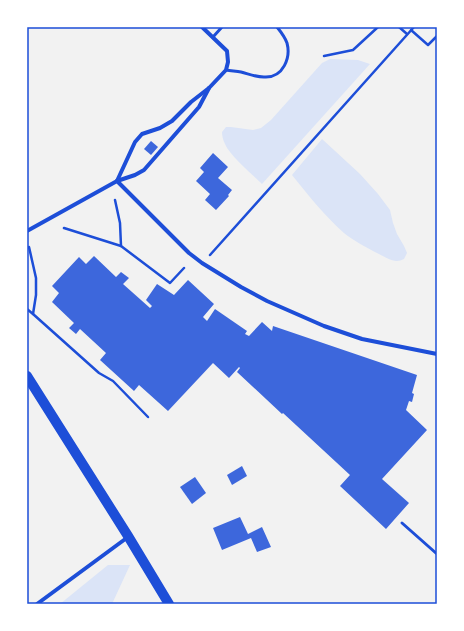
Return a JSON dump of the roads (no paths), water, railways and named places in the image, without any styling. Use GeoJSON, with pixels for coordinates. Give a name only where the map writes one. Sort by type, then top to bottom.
{"type":"FeatureCollection","features":[{"type":"Feature","properties":{"kind":"main road"},"geometry":{"type":"LineString","coordinates":[[27,376],[169,604]]}},
{"type":"Feature","properties":{"kind":"street"},"geometry":{"type":"LineString","coordinates":[[118,181],[135,142],[142,134],[160,128],[172,121],[191,102],[209,88],[226,70],[228,62],[227,51],[202,27]]}},
{"type":"Feature","properties":{"kind":"street"},"geometry":{"type":"LineString","coordinates":[[27,231],[118,181],[135,176],[144,170],[199,107],[209,88]]}},
{"type":"Feature","properties":{"kind":"street"},"geometry":{"type":"LineString","coordinates":[[118,181],[189,253],[215,271],[267,301],[324,326],[362,339],[437,354]]}},
{"type":"Feature","properties":{"kind":"street"},"geometry":{"type":"LineString","coordinates":[[37,604],[128,536]]}},
{"type":"Feature","properties":{"kind":"lane"},"geometry":{"type":"LineString","coordinates":[[213,37],[222,27]]}},
{"type":"Feature","properties":{"kind":"lane"},"geometry":{"type":"LineString","coordinates":[[226,70],[266,77],[275,75],[281,70],[286,62],[288,54],[287,43],[277,27]]}},
{"type":"Feature","properties":{"kind":"lane"},"geometry":{"type":"LineString","coordinates":[[402,523],[437,554]]}}]}
